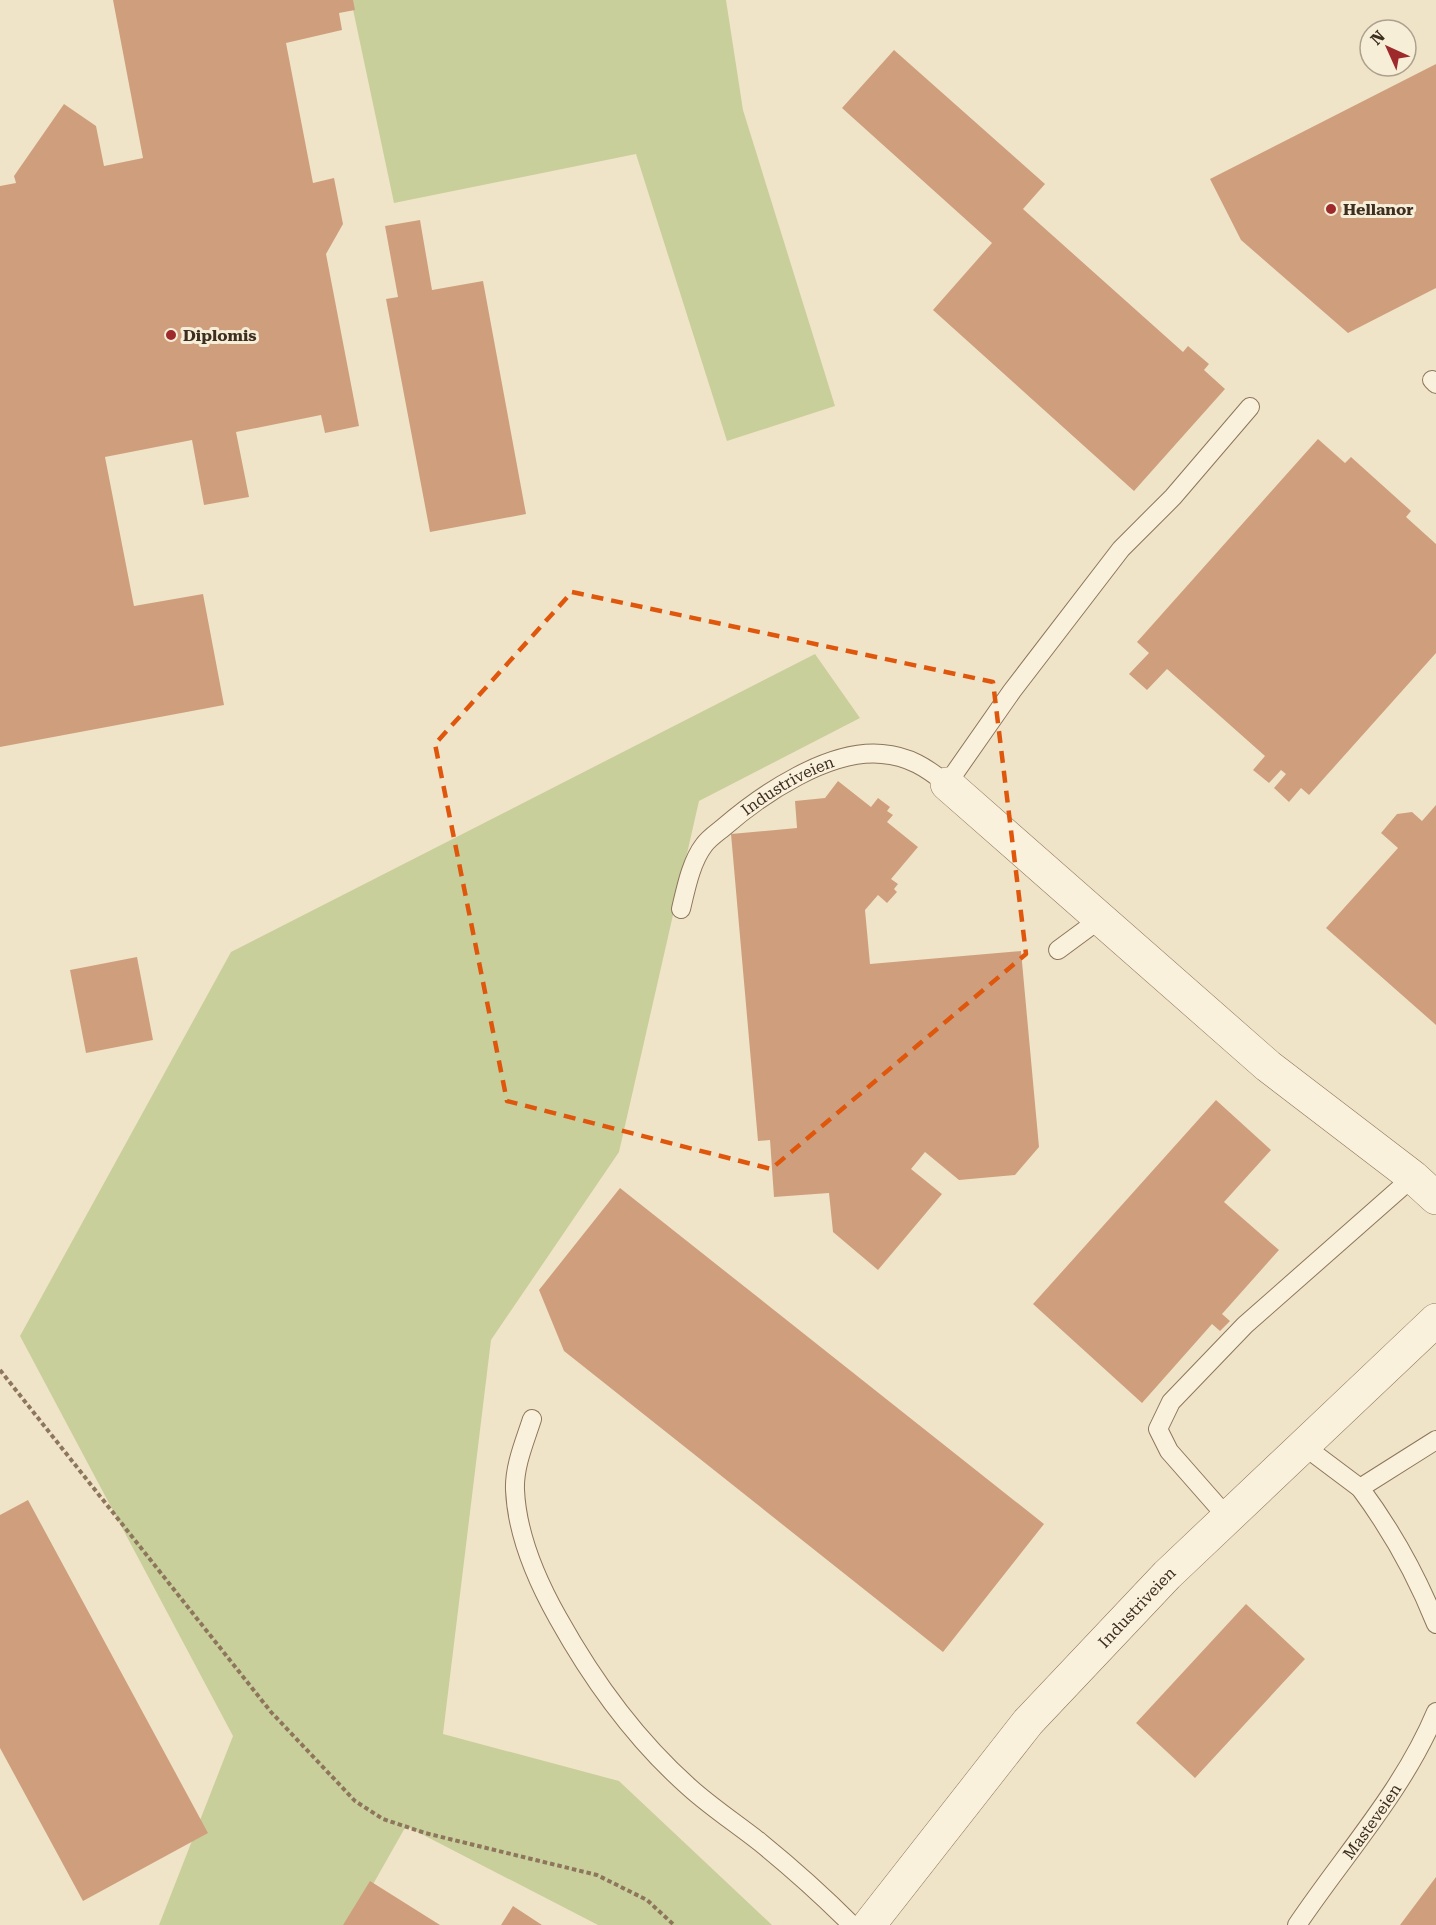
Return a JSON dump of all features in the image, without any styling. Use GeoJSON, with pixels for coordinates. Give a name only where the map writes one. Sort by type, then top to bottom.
{"type":"FeatureCollection","features":[{"type":"Feature","properties":{"kind":"street"},"geometry":{"type":"LineString","coordinates":[[947,784],[1268,1066],[1425,1187]]}},
{"type":"Feature","properties":{"kind":"street","name":"Industriveien"},"geometry":{"type":"LineString","coordinates":[[869,1925],[1028,1722],[1167,1575],[1436,1320]]}},
{"type":"Feature","properties":{"kind":"lane"},"geometry":{"type":"LineString","coordinates":[[947,784],[1012,691],[1121,549],[1173,497],[1250,407]]}},
{"type":"Feature","properties":{"kind":"lane","name":"Industriveien"},"geometry":{"type":"LineString","coordinates":[[681,909],[691,873],[704,845],[749,805],[825,764],[860,755],[881,754],[906,758],[925,766],[947,784]]}},
{"type":"Feature","properties":{"kind":"lane"},"geometry":{"type":"LineString","coordinates":[[1058,950],[1100,919]]}},
{"type":"Feature","properties":{"kind":"lane"},"geometry":{"type":"LineString","coordinates":[[1227,1517],[1169,1451],[1158,1429],[1171,1402],[1253,1317],[1425,1187]]}},
{"type":"Feature","properties":{"kind":"lane"},"geometry":{"type":"LineString","coordinates":[[532,1419],[520,1459],[515,1488],[522,1530],[540,1586],[575,1648],[604,1693],[632,1728],[689,1787],[808,1882],[852,1925]]}},
{"type":"Feature","properties":{"kind":"lane"},"geometry":{"type":"LineString","coordinates":[[1360,1488],[1436,1440]]}},
{"type":"Feature","properties":{"kind":"lane"},"geometry":{"type":"LineString","coordinates":[[1304,1446],[1360,1488],[1385,1521],[1417,1576],[1436,1624]]}},
{"type":"Feature","properties":{"kind":"lane","name":"Masteveien"},"geometry":{"type":"LineString","coordinates":[[1298,1925],[1384,1806],[1436,1712]]}},
{"type":"Feature","properties":{"kind":"path"},"geometry":{"type":"LineString","coordinates":[[0,1370],[271,1712],[355,1801],[382,1818],[425,1833],[597,1875],[647,1900],[674,1925]]}},
{"type":"Feature","properties":{"kind":"highlighted area"},"geometry":{"type":"Polygon","coordinates":[[[572,592],[993,682],[1026,954],[771,1169],[507,1101],[435,744],[572,592]]]}},
{"type":"Feature","properties":{"kind":"green space"},"geometry":{"type":"Polygon","coordinates":[[[351,0],[726,0],[743,110],[835,406],[727,441],[636,154],[394,203],[351,0]]]}},
{"type":"Feature","properties":{"kind":"green space"},"geometry":{"type":"Polygon","coordinates":[[[815,654],[860,718],[699,801],[619,1152],[491,1340],[443,1734],[619,1781],[772,1925],[598,1925],[406,1826],[350,1925],[159,1925],[233,1736],[20,1336],[231,952],[815,654]]]}},
{"type":"Feature","properties":{"kind":"building","name":"Diplomis"},"geometry":{"type":"Polygon","coordinates":[[[113,0],[353,0],[355,10],[339,13],[342,30],[286,43],[313,183],[334,178],[343,224],[326,254],[359,426],[325,433],[321,415],[236,432],[249,497],[204,505],[192,440],[105,457],[134,606],[203,594],[224,705],[0,747],[0,186],[16,183],[14,176],[64,104],[96,126],[104,166],[143,158],[113,0]]]}},
{"type":"Feature","properties":{"kind":"building"},"geometry":{"type":"Polygon","coordinates":[[[894,50],[1045,184],[1023,209],[1183,352],[1188,346],[1209,364],[1204,370],[1225,389],[1134,491],[933,310],[992,243],[842,108],[894,50]]]}},
{"type":"Feature","properties":{"kind":"building","name":"Hellanor"},"geometry":{"type":"Polygon","coordinates":[[[1436,64],[1436,288],[1348,333],[1241,240],[1210,179],[1408,78],[1418,78],[1418,73],[1436,64]]]}},
{"type":"Feature","properties":{"kind":"building"},"geometry":{"type":"Polygon","coordinates":[[[420,220],[432,290],[483,281],[526,514],[430,532],[386,299],[398,297],[385,226],[420,220]]]}},
{"type":"Feature","properties":{"kind":"building"},"geometry":{"type":"Polygon","coordinates":[[[1318,439],[1345,463],[1351,457],[1411,511],[1406,517],[1436,544],[1436,653],[1309,795],[1301,788],[1289,802],[1274,788],[1286,774],[1281,770],[1269,783],[1253,770],[1265,756],[1167,669],[1147,690],[1129,674],[1149,653],[1137,642],[1318,439]]]}},
{"type":"Feature","properties":{"kind":"building"},"geometry":{"type":"Polygon","coordinates":[[[838,781],[871,807],[878,798],[890,807],[887,811],[893,815],[887,822],[918,847],[891,879],[898,884],[894,889],[897,892],[887,903],[878,895],[865,910],[870,964],[1021,951],[1039,1147],[1015,1175],[959,1180],[925,1152],[911,1169],[942,1194],[878,1270],[833,1232],[829,1193],[774,1197],[770,1140],[758,1141],[731,834],[797,828],[795,801],[825,798],[838,781]]]}},
{"type":"Feature","properties":{"kind":"building"},"geometry":{"type":"Polygon","coordinates":[[[1436,805],[1436,1025],[1326,928],[1398,848],[1381,833],[1397,814],[1412,812],[1422,821],[1436,805]]]}},
{"type":"Feature","properties":{"kind":"building"},"geometry":{"type":"Polygon","coordinates":[[[137,957],[153,1040],[86,1053],[70,970],[137,957]]]}},
{"type":"Feature","properties":{"kind":"building"},"geometry":{"type":"Polygon","coordinates":[[[1216,1100],[1271,1150],[1224,1202],[1279,1250],[1222,1314],[1230,1321],[1220,1331],[1212,1324],[1142,1403],[1033,1304],[1216,1100]]]}},
{"type":"Feature","properties":{"kind":"building"},"geometry":{"type":"Polygon","coordinates":[[[620,1188],[1044,1524],[943,1652],[564,1351],[539,1290],[620,1188]]]}},
{"type":"Feature","properties":{"kind":"building"},"geometry":{"type":"Polygon","coordinates":[[[28,1500],[208,1833],[83,1901],[0,1748],[0,1515],[28,1500]]]}},
{"type":"Feature","properties":{"kind":"building"},"geometry":{"type":"Polygon","coordinates":[[[1246,1604],[1305,1659],[1195,1778],[1136,1723],[1246,1604]]]}},
{"type":"Feature","properties":{"kind":"building"},"geometry":{"type":"Polygon","coordinates":[[[1436,1877],[1436,1925],[1400,1925],[1436,1877]]]}},
{"type":"Feature","properties":{"kind":"building"},"geometry":{"type":"Polygon","coordinates":[[[370,1881],[440,1925],[343,1925],[370,1881]]]}},
{"type":"Feature","properties":{"kind":"building"},"geometry":{"type":"Polygon","coordinates":[[[513,1906],[542,1925],[501,1925],[513,1906]]]}},
{"type":"Feature","properties":{"kind":"place","name":"Hellanor"},"geometry":{"type":"Point","coordinates":[1331,209]}},
{"type":"Feature","properties":{"kind":"place","name":"Diplomis"},"geometry":{"type":"Point","coordinates":[171,335]}}]}
